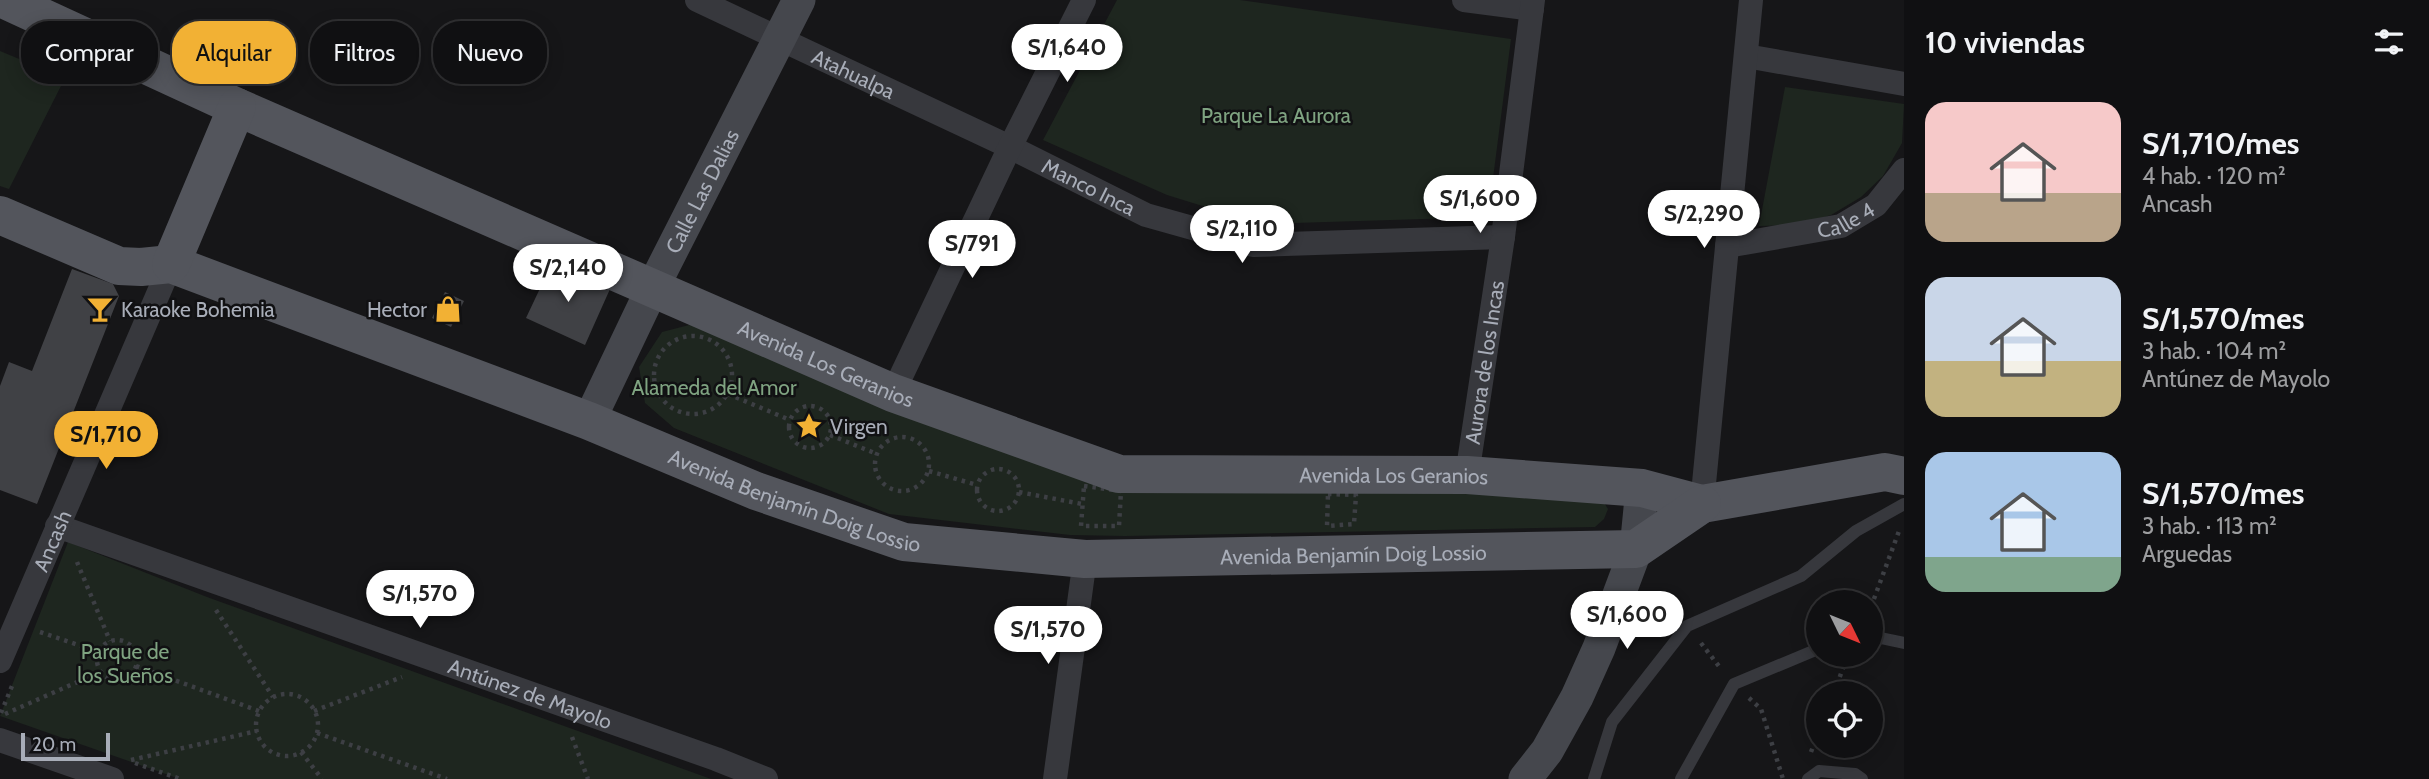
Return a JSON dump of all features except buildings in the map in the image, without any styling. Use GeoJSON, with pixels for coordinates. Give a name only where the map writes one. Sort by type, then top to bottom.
{"type":"FeatureCollection","features":[{"type":"Feature","properties":{"kind":"main road","name":"Avenida Los Geranios"},"geometry":{"type":"LineString","coordinates":[[5,0],[237,107],[893,393],[1119,474],[1467,475],[1642,488],[1702,504],[1899,478]]}},
{"type":"Feature","properties":{"kind":"main road"},"geometry":{"type":"LineString","coordinates":[[170,264],[237,107]]}},
{"type":"Feature","properties":{"kind":"main road","name":"Avenida Benjamín Doig Lossio"},"geometry":{"type":"LineString","coordinates":[[0,215],[119,266],[170,264],[589,421],[756,491],[904,542],[1085,559],[1636,549]]}},
{"type":"Feature","properties":{"kind":"main road","name":"Avenida Los Geranios"},"geometry":{"type":"LineString","coordinates":[[1636,549],[1702,504]]}},
{"type":"Feature","properties":{"kind":"street","name":"Atahualpa"},"geometry":{"type":"LineString","coordinates":[[697,0],[1010,147]]}},
{"type":"Feature","properties":{"kind":"street","name":"Calle Las Dalias"},"geometry":{"type":"LineString","coordinates":[[589,421],[652,289],[799,0]]}},
{"type":"Feature","properties":{"kind":"street"},"geometry":{"type":"LineString","coordinates":[[893,393],[1010,147],[1084,0]]}},
{"type":"Feature","properties":{"kind":"street"},"geometry":{"type":"LineString","coordinates":[[1464,0],[1533,5]]}},
{"type":"Feature","properties":{"kind":"street"},"geometry":{"type":"LineString","coordinates":[[1702,504],[1751,0]]}},
{"type":"Feature","properties":{"kind":"street","name":"Aurora de los Incas"},"geometry":{"type":"LineString","coordinates":[[1467,475],[1503,237],[1533,5]]}},
{"type":"Feature","properties":{"kind":"street"},"geometry":{"type":"LineString","coordinates":[[1746,56],[1904,84]]}},
{"type":"Feature","properties":{"kind":"street","name":"Manco Inca"},"geometry":{"type":"LineString","coordinates":[[1010,147],[1146,215],[1253,245],[1503,237]]}},
{"type":"Feature","properties":{"kind":"street","name":"Calle 4"},"geometry":{"type":"LineString","coordinates":[[1727,246],[1841,226],[1875,205],[1904,170]]}},
{"type":"Feature","properties":{"kind":"street","name":"Ancash"},"geometry":{"type":"LineString","coordinates":[[7,670],[18,619],[170,264]]}},
{"type":"Feature","properties":{"kind":"street"},"geometry":{"type":"LineString","coordinates":[[1525,779],[1547,751],[1600,648],[1636,549],[1642,488]]}},
{"type":"Feature","properties":{"kind":"street","name":"Antúnez de Mayolo"},"geometry":{"type":"LineString","coordinates":[[57,527],[766,779]]}},
{"type":"Feature","properties":{"kind":"street"},"geometry":{"type":"LineString","coordinates":[[1055,779],[1085,559]]}},
{"type":"Feature","properties":{"kind":"street"},"geometry":{"type":"LineString","coordinates":[[7,730],[112,779]]}},
{"type":"Feature","properties":{"kind":"lane"},"geometry":{"type":"LineString","coordinates":[[1594,779],[1612,722],[1687,626],[1801,576],[1856,531],[1899,478]]}},
{"type":"Feature","properties":{"kind":"lane"},"geometry":{"type":"LineString","coordinates":[[1883,639],[1904,643]]}},
{"type":"Feature","properties":{"kind":"lane"},"geometry":{"type":"LineString","coordinates":[[1681,779],[1734,684],[1806,654]]}},
{"type":"Feature","properties":{"kind":"lane"},"geometry":{"type":"LineString","coordinates":[[1808,779],[1819,771],[1855,774],[1863,779]]}},
{"type":"Feature","properties":{"kind":"path"},"geometry":{"type":"LineString","coordinates":[[690,336],[714,341],[729,359],[732,370],[732,383],[727,394],[720,404],[709,411],[684,414],[663,401],[656,390],[654,365],[668,345],[690,336]]}},
{"type":"Feature","properties":{"kind":"path"},"geometry":{"type":"LineString","coordinates":[[727,394],[790,420]]}},
{"type":"Feature","properties":{"kind":"path"},"geometry":{"type":"LineString","coordinates":[[806,407],[819,408],[828,418],[830,435],[817,447],[804,447],[792,440],[790,420],[794,414],[806,407]]}},
{"type":"Feature","properties":{"kind":"path"},"geometry":{"type":"LineString","coordinates":[[830,435],[877,454]]}},
{"type":"Feature","properties":{"kind":"path"},"geometry":{"type":"LineString","coordinates":[[910,438],[925,448],[929,456],[929,471],[924,482],[917,488],[908,491],[890,489],[877,477],[877,454],[884,444],[892,439],[910,438]]}},
{"type":"Feature","properties":{"kind":"path"},"geometry":{"type":"LineString","coordinates":[[1002,469],[1014,476],[1019,492],[1010,507],[996,511],[984,506],[979,500],[977,485],[989,471],[1002,469]]}},
{"type":"Feature","properties":{"kind":"path"},"geometry":{"type":"LineString","coordinates":[[929,471],[977,485]]}},
{"type":"Feature","properties":{"kind":"path"},"geometry":{"type":"LineString","coordinates":[[1084,486],[1121,491],[1119,526],[1081,526],[1082,504],[1084,486]]}},
{"type":"Feature","properties":{"kind":"path"},"geometry":{"type":"LineString","coordinates":[[1019,492],[1082,504]]}},
{"type":"Feature","properties":{"kind":"path"},"geometry":{"type":"LineString","coordinates":[[1877,590],[1900,529]]}},
{"type":"Feature","properties":{"kind":"path"},"geometry":{"type":"LineString","coordinates":[[74,554],[110,642]]}},
{"type":"Feature","properties":{"kind":"path"},"geometry":{"type":"LineString","coordinates":[[214,608],[273,697]]}},
{"type":"Feature","properties":{"kind":"path"},"geometry":{"type":"LineString","coordinates":[[18,619],[99,652]]}},
{"type":"Feature","properties":{"kind":"path"},"geometry":{"type":"LineString","coordinates":[[122,641],[133,648],[136,666],[129,677],[116,680],[105,677],[100,672],[97,659],[99,652],[110,642],[122,641]]}},
{"type":"Feature","properties":{"kind":"path"},"geometry":{"type":"LineString","coordinates":[[136,666],[259,711]]}},
{"type":"Feature","properties":{"kind":"path"},"geometry":{"type":"LineString","coordinates":[[7,670],[0,716],[7,730]]}},
{"type":"Feature","properties":{"kind":"path"},"geometry":{"type":"LineString","coordinates":[[0,716],[100,672]]}},
{"type":"Feature","properties":{"kind":"path"},"geometry":{"type":"LineString","coordinates":[[314,711],[414,672]]}},
{"type":"Feature","properties":{"kind":"path"},"geometry":{"type":"LineString","coordinates":[[292,694],[309,703],[314,711],[317,733],[308,747],[292,756],[274,753],[266,748],[257,732],[259,711],[273,697],[292,694]]}},
{"type":"Feature","properties":{"kind":"path"},"geometry":{"type":"LineString","coordinates":[[568,726],[588,779]]}},
{"type":"Feature","properties":{"kind":"path"},"geometry":{"type":"LineString","coordinates":[[180,779],[129,761],[257,732]]}},
{"type":"Feature","properties":{"kind":"path"},"geometry":{"type":"LineString","coordinates":[[317,733],[447,779]]}},
{"type":"Feature","properties":{"kind":"path"},"geometry":{"type":"LineString","coordinates":[[301,752],[321,779]]}},
{"type":"Feature","properties":{"kind":"green space","name":"Parque La Aurora"},"geometry":{"type":"Polygon","coordinates":[[[1117,0],[1240,0],[1511,39],[1488,217],[1261,224],[1167,195],[1043,140],[1117,0]]]}},
{"type":"Feature","properties":{"kind":"green space"},"geometry":{"type":"Polygon","coordinates":[[[0,51],[21,60],[21,84],[62,84],[9,189],[0,186],[0,51]]]}},
{"type":"Feature","properties":{"kind":"green space"},"geometry":{"type":"Polygon","coordinates":[[[1785,87],[1904,104],[1902,143],[1883,176],[1861,197],[1831,215],[1799,225],[1759,226],[1785,87]]]}},
{"type":"Feature","properties":{"kind":"green space","name":"Alameda del Amor"},"geometry":{"type":"Polygon","coordinates":[[[697,323],[1079,476],[1600,496],[1608,509],[1604,519],[1595,527],[1125,536],[1070,535],[889,514],[674,428],[645,403],[639,367],[662,332],[697,323]]]}},
{"type":"Feature","properties":{"kind":"green space","name":"Parque de los Sueños"},"geometry":{"type":"Polygon","coordinates":[[[68,542],[207,597],[711,779],[180,779],[0,716],[68,542]]]}},
{"type":"Feature","properties":{"kind":"place","name":"Karaoke Bohemia"},"geometry":{"type":"Point","coordinates":[100,309]}},
{"type":"Feature","properties":{"kind":"place","name":"Hector"},"geometry":{"type":"Point","coordinates":[448,309]}},
{"type":"Feature","properties":{"kind":"place","name":"Virgen"},"geometry":{"type":"Point","coordinates":[809,426]}}]}
